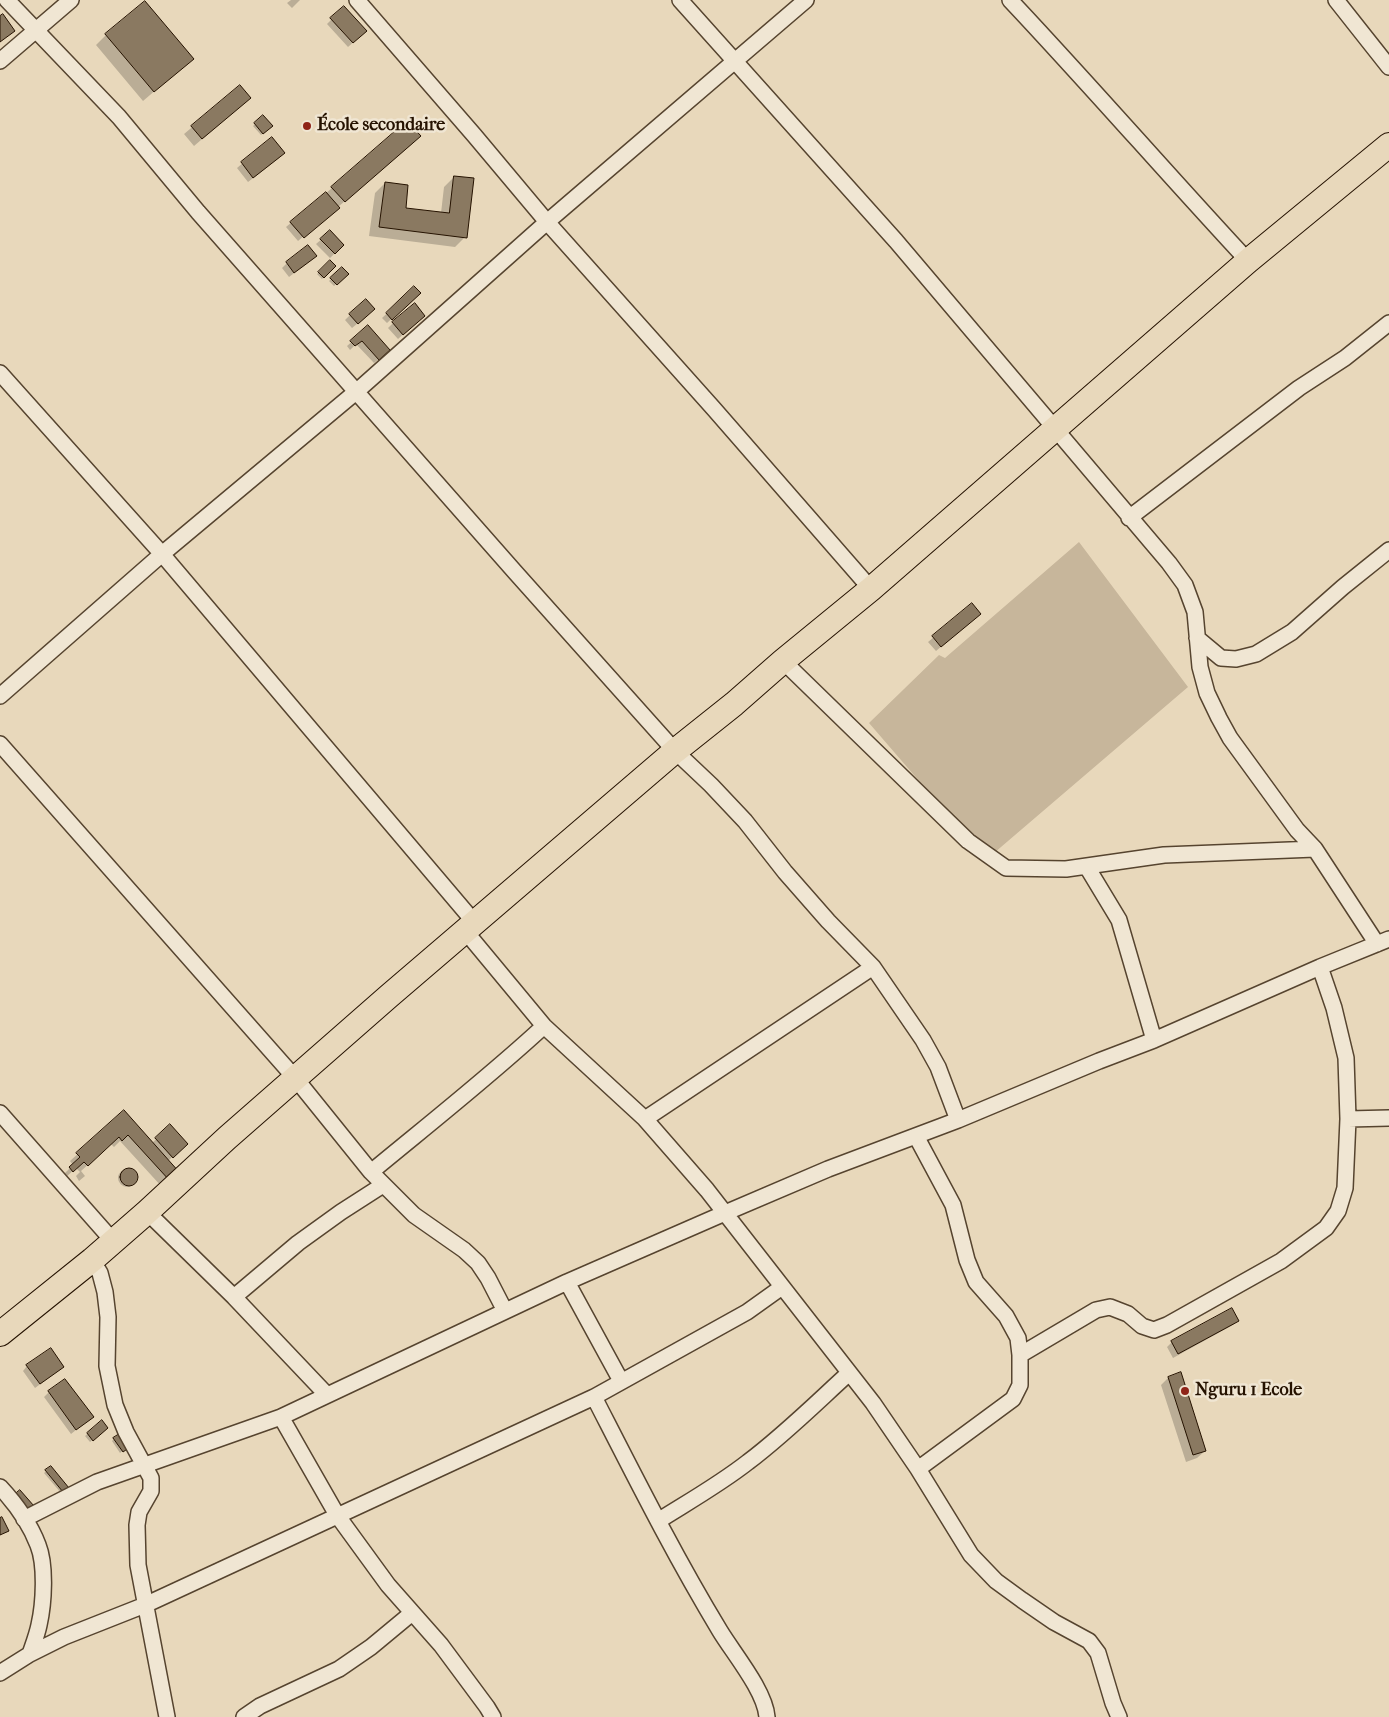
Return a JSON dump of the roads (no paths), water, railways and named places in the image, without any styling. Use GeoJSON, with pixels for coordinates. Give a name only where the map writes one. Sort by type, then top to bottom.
{"type":"FeatureCollection","features":[{"type":"Feature","properties":{"kind":"main road"},"geometry":{"type":"LineString","coordinates":[[0,1334],[92,1260],[389,996],[675,751],[871,589],[1248,262],[1389,145]]}},
{"type":"Feature","properties":{"kind":"street"},"geometry":{"type":"LineString","coordinates":[[8,0],[118,117],[198,212],[515,572],[675,751],[712,785],[745,821],[785,872],[872,967],[923,1040],[938,1067],[958,1120]]}},
{"type":"Feature","properties":{"kind":"street"},"geometry":{"type":"LineString","coordinates":[[0,62],[71,0]]}},
{"type":"Feature","properties":{"kind":"street"},"geometry":{"type":"LineString","coordinates":[[357,0],[547,222],[871,589]]}},
{"type":"Feature","properties":{"kind":"street"},"geometry":{"type":"LineString","coordinates":[[24,1519],[97,1482],[281,1417],[567,1282],[724,1213],[828,1169],[958,1120],[1154,1040],[1320,967],[1383,942],[1230,738],[1207,693],[1200,668],[1195,612],[1185,585],[1169,563],[896,241],[680,0]]}},
{"type":"Feature","properties":{"kind":"street"},"geometry":{"type":"LineString","coordinates":[[0,696],[162,554],[357,391],[547,222],[806,0]]}},
{"type":"Feature","properties":{"kind":"street"},"geometry":{"type":"LineString","coordinates":[[1010,0],[1089,84],[1165,172],[1248,262]]}},
{"type":"Feature","properties":{"kind":"street"},"geometry":{"type":"LineString","coordinates":[[1336,0],[1389,67]]}},
{"type":"Feature","properties":{"kind":"street"},"geometry":{"type":"LineString","coordinates":[[1129,518],[1298,388],[1344,358],[1389,324]]}},
{"type":"Feature","properties":{"kind":"street"},"geometry":{"type":"LineString","coordinates":[[0,373],[162,554],[470,927],[544,1026],[645,1119],[707,1190],[873,1403],[918,1469],[971,1554],[996,1581],[1054,1622],[1088,1641],[1098,1653],[1119,1717]]}},
{"type":"Feature","properties":{"kind":"street"},"geometry":{"type":"LineString","coordinates":[[1197,638],[1221,658],[1236,660],[1256,654],[1292,632],[1389,550]]}},
{"type":"Feature","properties":{"kind":"street"},"geometry":{"type":"LineString","coordinates":[[783,661],[968,841],[1006,868],[1066,869],[1164,855],[1315,849]]}},
{"type":"Feature","properties":{"kind":"street"},"geometry":{"type":"LineString","coordinates":[[0,744],[296,1079],[371,1172],[414,1215],[464,1250],[478,1263],[505,1311]]}},
{"type":"Feature","properties":{"kind":"street"},"geometry":{"type":"LineString","coordinates":[[1087,867],[1119,920],[1154,1040]]}},
{"type":"Feature","properties":{"kind":"street"},"geometry":{"type":"LineString","coordinates":[[645,1119],[872,967]]}},
{"type":"Feature","properties":{"kind":"street"},"geometry":{"type":"LineString","coordinates":[[1020,1355],[1096,1310],[1110,1307],[1128,1314],[1142,1326],[1154,1330],[1160,1328],[1281,1261],[1326,1228],[1338,1211],[1345,1188],[1348,1119],[1346,1058],[1334,1008],[1320,967]]}},
{"type":"Feature","properties":{"kind":"street"},"geometry":{"type":"LineString","coordinates":[[371,1172],[506,1061],[544,1026]]}},
{"type":"Feature","properties":{"kind":"street"},"geometry":{"type":"LineString","coordinates":[[0,1113],[113,1241]]}},
{"type":"Feature","properties":{"kind":"street"},"geometry":{"type":"LineString","coordinates":[[1348,1119],[1389,1118]]}},
{"type":"Feature","properties":{"kind":"street"},"geometry":{"type":"LineString","coordinates":[[916,1136],[953,1205],[967,1260],[976,1282],[1013,1327],[1018,1338],[1020,1355],[1020,1385],[1013,1399],[918,1469]]}},
{"type":"Feature","properties":{"kind":"street"},"geometry":{"type":"LineString","coordinates":[[234,1297],[298,1243],[383,1185]]}},
{"type":"Feature","properties":{"kind":"street"},"geometry":{"type":"LineString","coordinates":[[147,1212],[234,1297],[327,1395]]}},
{"type":"Feature","properties":{"kind":"street"},"geometry":{"type":"LineString","coordinates":[[92,1260],[100,1273],[105,1292],[108,1317],[106,1366],[115,1405],[126,1432],[151,1478],[151,1491],[139,1512],[137,1525],[138,1565],[167,1717]]}},
{"type":"Feature","properties":{"kind":"street"},"geometry":{"type":"LineString","coordinates":[[567,1282],[621,1381]]}},
{"type":"Feature","properties":{"kind":"street"},"geometry":{"type":"LineString","coordinates":[[0,1672],[30,1654],[81,1630],[145,1605],[594,1397],[747,1312],[782,1287]]}},
{"type":"Feature","properties":{"kind":"street"},"geometry":{"type":"LineString","coordinates":[[658,1521],[724,1480],[749,1462],[773,1443],[849,1373]]}},
{"type":"Feature","properties":{"kind":"street"},"geometry":{"type":"LineString","coordinates":[[594,1397],[658,1521],[720,1631],[760,1694],[767,1717]]}},
{"type":"Feature","properties":{"kind":"street"},"geometry":{"type":"LineString","coordinates":[[281,1417],[337,1516],[388,1584],[441,1645],[493,1717]]}},
{"type":"Feature","properties":{"kind":"street"},"geometry":{"type":"LineString","coordinates":[[3,1495],[24,1519],[39,1546],[42,1565],[42,1603],[39,1625],[30,1654]]}},
{"type":"Feature","properties":{"kind":"street"},"geometry":{"type":"LineString","coordinates":[[244,1717],[260,1706],[339,1669],[371,1647],[412,1613]]}},
{"type":"Feature","properties":{"kind":"place","name":"École secondaire"},"geometry":{"type":"Point","coordinates":[307,126]}},
{"type":"Feature","properties":{"kind":"place","name":"Nguru 1 Ecole"},"geometry":{"type":"Point","coordinates":[1185,1391]}}]}
